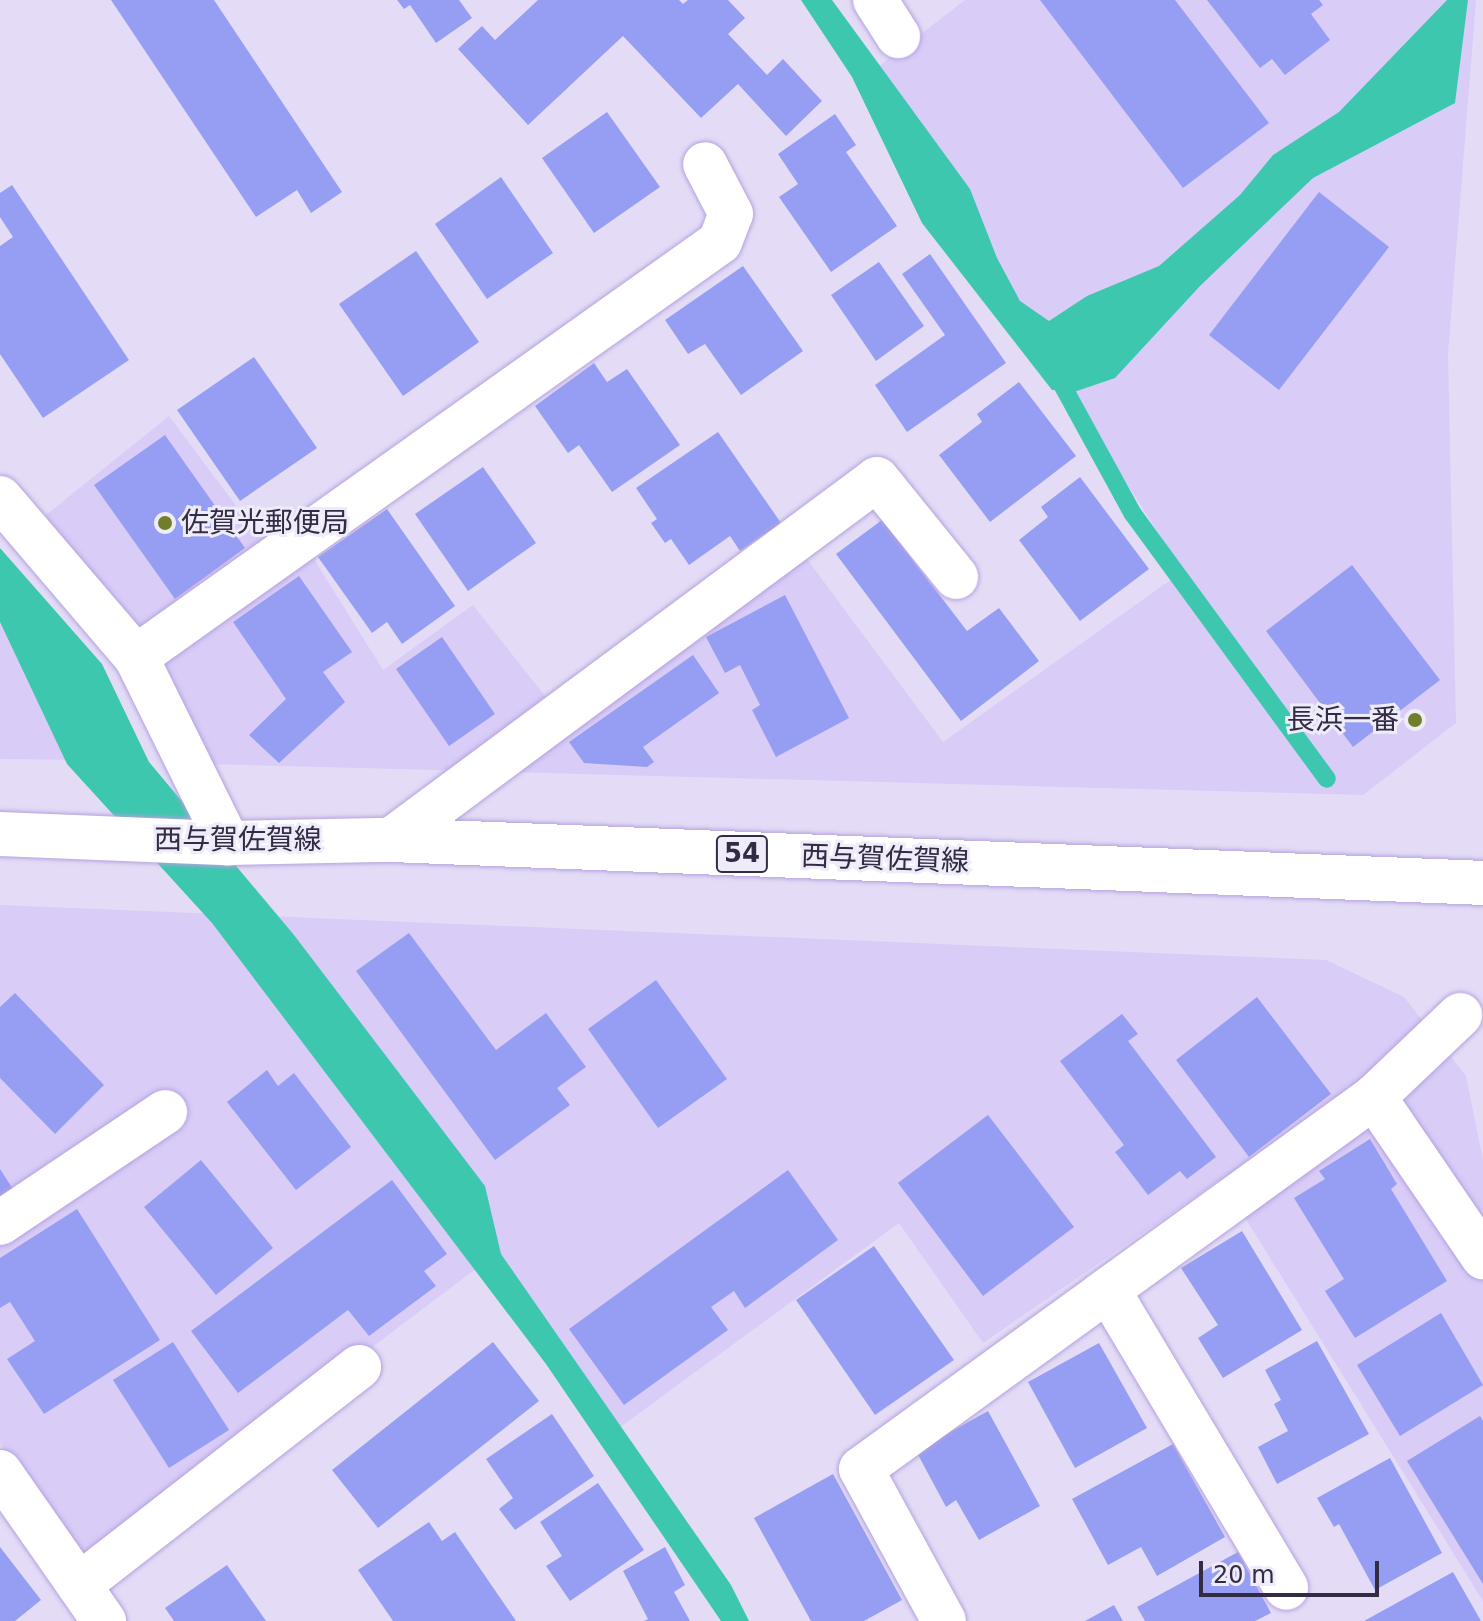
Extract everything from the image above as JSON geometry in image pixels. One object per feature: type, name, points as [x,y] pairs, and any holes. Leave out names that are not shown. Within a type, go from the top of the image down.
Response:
[{"type":"street","points":[[875,0],[898,36]]},
{"type":"street","points":[[136,657],[720,242],[731,214],[705,164]]},
{"type":"street","points":[[391,840],[877,479],[956,577]]},
{"type":"street","points":[[0,498],[136,657],[228,843]]},
{"type":"street","name":"西与賀佐賀線","points":[[0,834],[228,843],[391,840],[1483,883]]},
{"type":"street","points":[[944,1621],[861,1469],[1374,1097],[1460,1015]]},
{"type":"street","points":[[1374,1097],[1483,1257]]},
{"type":"street","points":[[0,1223],[165,1112]]},
{"type":"street","points":[[1108,1290],[1286,1588]]},
{"type":"street","points":[[0,1472],[92,1610],[359,1367]]},
{"type":"shaded area","points":[[801,0],[832,0],[970,189],[997,258],[1020,301],[1049,321],[1087,296],[1159,266],[1240,195],[1273,155],[1339,112],[1447,0],[1468,0],[1455,103],[1313,178],[1200,286],[1115,378],[1077,391],[1052,390],[922,223],[852,77]]},
{"type":"shaded area","points":[[965,0],[1476,0],[1448,354],[1456,723],[1363,795],[208,764],[36,523],[169,416],[260,538],[286,514],[383,670],[473,605],[565,721],[798,547],[943,742],[1183,571],[865,77]]},
{"type":"shaded area","points":[[0,548],[102,664],[149,762],[294,935],[485,1186],[501,1254],[731,1585],[749,1621],[721,1621],[546,1364],[212,923],[67,764],[0,622]]},
{"type":"shaded area","points":[[0,586],[85,760],[0,759]]},
{"type":"shaded area","points":[[0,905],[1326,960],[1404,997],[1466,1076],[1483,1160],[1483,1601],[1221,1179],[983,1343],[899,1223],[608,1436],[485,1262],[84,1564],[0,1443]]},
{"type":"building","points":[[111,0],[214,0],[342,192],[311,213],[297,190],[256,217]]},
{"type":"building","points":[[397,0],[459,0],[472,18],[436,43],[410,5],[404,9]]},
{"type":"building","points":[[538,0],[679,0],[683,4],[688,0],[728,0],[745,18],[728,34],[767,75],[783,59],[822,101],[786,136],[738,84],[701,118],[623,36],[528,125],[458,49],[482,26],[495,40]]},
{"type":"building","points":[[1040,0],[1175,0],[1269,123],[1183,188]]},
{"type":"building","points":[[1207,0],[1319,0],[1323,5],[1311,14],[1330,40],[1285,75],[1272,59],[1260,68]]},
{"type":"building","points":[[607,112],[660,187],[594,233],[542,158]]},
{"type":"building","points":[[835,114],[856,145],[846,152],[897,226],[831,272],[779,197],[798,184],[778,154]]},
{"type":"building","points":[[501,177],[553,253],[487,299],[435,224]]},
{"type":"building","points":[[12,185],[129,360],[43,418],[0,354],[0,246],[13,237],[0,217],[0,193]]},
{"type":"building","points":[[1319,192],[1389,247],[1279,390],[1209,335]]},
{"type":"building","points":[[416,251],[479,342],[403,396],[339,304]]},
{"type":"building","points":[[930,254],[1006,363],[907,432],[875,385],[945,335],[902,274]]},
{"type":"building","points":[[879,262],[924,326],[876,361],[831,295]]},
{"type":"building","points":[[743,266],[803,351],[741,395],[705,344],[688,354],[665,320]]},
{"type":"building","points":[[254,357],[317,448],[240,501],[177,410]]},
{"type":"building","points":[[594,363],[607,382],[627,369],[680,445],[612,492],[579,445],[568,453],[535,406]]},
{"type":"building","points":[[1019,382],[1076,456],[990,522],[939,455],[982,422],[977,414]]},
{"type":"building","points":[[718,432],[781,523],[740,551],[730,536],[689,565],[671,539],[665,543],[651,523],[657,519],[636,488]]},
{"type":"building","points":[[165,435],[245,548],[175,599],[94,485]]},
{"type":"building","points":[[483,467],[536,543],[468,591],[415,514]]},
{"type":"building","points":[[1080,477],[1149,569],[1080,621],[1019,540],[1048,517],[1041,507]]},
{"type":"building","points":[[387,509],[455,606],[402,644],[387,622],[372,633],[318,557]]},
{"type":"building","points":[[882,520],[967,631],[999,608],[1039,661],[961,721],[836,554]]},
{"type":"building","points":[[1352,565],[1440,680],[1353,747],[1266,631]]},
{"type":"building","points":[[299,576],[352,652],[323,672],[345,702],[279,763],[249,735],[286,699],[233,622]]},
{"type":"building","points":[[785,595],[849,718],[776,757],[752,710],[760,705],[740,665],[725,673],[706,637]]},
{"type":"building","points":[[442,637],[495,714],[449,746],[396,669]]},
{"type":"building","points":[[693,655],[719,693],[643,747],[654,762],[647,767],[584,763],[569,742]]},
{"type":"building","points":[[409,933],[496,1050],[546,1013],[586,1067],[557,1088],[570,1105],[495,1160],[356,971]]},
{"type":"building","points":[[656,980],[727,1079],[658,1128],[588,1029]]},
{"type":"building","points":[[15,993],[104,1085],[55,1134],[0,1078],[0,1007]]},
{"type":"building","points":[[1257,997],[1331,1094],[1249,1157],[1176,1060]]},
{"type":"building","points":[[1122,1014],[1138,1034],[1128,1041],[1216,1157],[1187,1179],[1180,1171],[1148,1195],[1115,1152],[1124,1145],[1060,1061]]},
{"type":"building","points":[[267,1070],[278,1086],[294,1073],[351,1147],[296,1190],[227,1102]]},
{"type":"building","points":[[988,1115],[1074,1227],[983,1296],[898,1183]]},
{"type":"building","points":[[1370,1139],[1397,1184],[1391,1189],[1447,1281],[1355,1338],[1325,1291],[1344,1279],[1294,1198],[1325,1179],[1319,1171]]},
{"type":"building","points":[[201,1160],[273,1248],[216,1295],[144,1207]]},
{"type":"building","points":[[0,1169],[13,1189],[0,1197]]},
{"type":"building","points":[[788,1170],[838,1240],[745,1308],[734,1291],[711,1307],[728,1330],[624,1405],[569,1329]]},
{"type":"building","points":[[392,1180],[447,1254],[424,1271],[436,1286],[369,1336],[348,1310],[238,1393],[191,1331]]},
{"type":"building","points":[[77,1209],[160,1340],[44,1414],[7,1359],[35,1341],[10,1302],[0,1308],[0,1258]]},
{"type":"building","points":[[1242,1231],[1302,1330],[1223,1378],[1198,1338],[1218,1325],[1181,1268]]},
{"type":"building","points":[[874,1246],[954,1360],[875,1415],[796,1300]]},
{"type":"building","points":[[1441,1313],[1483,1385],[1400,1436],[1357,1365]]},
{"type":"building","points":[[1317,1341],[1369,1434],[1277,1484],[1258,1447],[1288,1431],[1274,1404],[1281,1400],[1265,1370]]},
{"type":"building","points":[[173,1342],[229,1430],[169,1468],[113,1380]]},
{"type":"building","points":[[493,1342],[539,1401],[378,1528],[332,1470]]},
{"type":"building","points":[[1099,1343],[1147,1428],[1075,1468],[1028,1382]]},
{"type":"building","points":[[988,1411],[1040,1506],[979,1540],[956,1500],[946,1507],[916,1451]]},
{"type":"building","points":[[552,1414],[594,1476],[515,1530],[499,1509],[513,1498],[486,1459]]},
{"type":"building","points":[[1480,1416],[1483,1421],[1483,1584],[1407,1461]]},
{"type":"building","points":[[1173,1444],[1225,1537],[1157,1576],[1141,1547],[1108,1565],[1072,1499]]},
{"type":"building","points":[[1390,1458],[1442,1553],[1375,1590],[1339,1524],[1334,1527],[1317,1498]]},
{"type":"building","points":[[833,1474],[902,1600],[864,1621],[811,1621],[754,1518]]},
{"type":"building","points":[[598,1483],[644,1550],[570,1601],[546,1566],[562,1556],[540,1522]]},
{"type":"building","points":[[429,1522],[442,1541],[455,1532],[516,1621],[393,1621],[358,1570]]},
{"type":"building","points":[[0,1547],[41,1600],[15,1621],[0,1621]]},
{"type":"building","points":[[665,1547],[685,1585],[674,1592],[690,1621],[644,1621],[648,1619],[623,1571]]},
{"type":"building","points":[[1238,1552],[1271,1613],[1255,1621],[1145,1621],[1137,1607]]},
{"type":"building","points":[[227,1565],[266,1621],[174,1621],[165,1608]]},
{"type":"building","points":[[1453,1572],[1481,1621],[1364,1621]]},
{"type":"building","points":[[1114,1605],[1123,1621],[1085,1621]]},
{"type":"waterway","points":[[1054,370],[1133,514],[1327,779]]},
{"type":"place","name":"佐賀光郵便局","points":[[165,523]]},
{"type":"place","name":"長浜一番","points":[[1415,720]]}]
